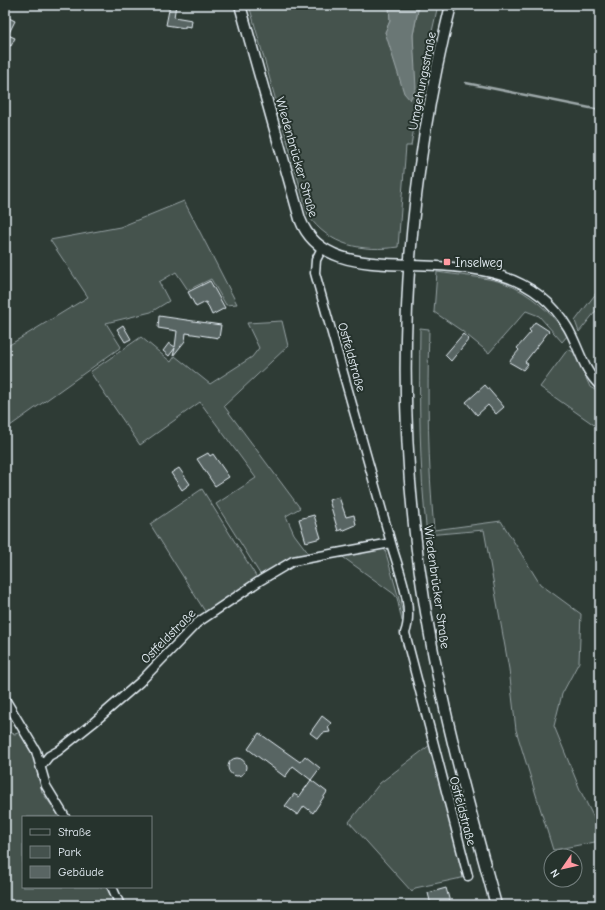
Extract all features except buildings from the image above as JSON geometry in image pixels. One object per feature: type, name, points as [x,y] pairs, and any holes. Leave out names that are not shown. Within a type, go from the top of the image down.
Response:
[{"type":"main road","name":"Wiedenbrücker Straße","points":[[240,5],[300,219],[309,236],[322,248],[333,255],[349,259],[408,265]]},
{"type":"main road","name":"Umgehungsstraße","points":[[420,162],[434,81],[451,5]]},
{"type":"main road","name":"Wiedenbrücker Straße","points":[[420,162],[408,265],[406,407],[417,555],[431,640],[446,715],[496,905]]},
{"type":"street","name":"Ostfeldstraße","points":[[322,248],[316,260],[315,273],[408,608],[409,621],[406,633],[468,876]]},
{"type":"street","points":[[408,265],[440,266],[492,273],[505,276],[528,287],[548,302],[561,318],[572,335],[588,372],[600,386]]},
{"type":"street","name":"Ostfeldstraße","points":[[41,766],[49,756],[58,751],[93,723],[140,682],[197,623],[261,580],[293,561],[391,543]]},
{"type":"street","points":[[5,699],[36,751],[46,786],[65,816]]},
{"type":"street","points":[[36,751],[49,756]]},
{"type":"street","points":[[112,888],[120,905]]},
{"type":"green space","points":[[249,5],[389,5],[390,21],[385,33],[413,60],[413,35],[419,5],[438,5],[422,76],[411,146],[406,146],[398,247],[360,247],[336,240],[326,234],[308,215]]},
{"type":"green space","points":[[184,201],[237,304],[226,305],[211,279],[188,290],[176,272],[159,282],[169,301],[151,312],[106,323],[121,347],[10,426],[6,347],[88,297],[50,240],[120,227]]},
{"type":"green space","points":[[437,272],[489,279],[514,287],[540,304],[568,335],[562,342],[539,316],[526,311],[489,353],[462,331],[434,312]]},
{"type":"green space","points":[[600,288],[600,306],[579,332],[575,321]]},
{"type":"green space","points":[[282,321],[288,346],[224,406],[300,508],[286,516],[294,534],[309,554],[292,559],[264,576],[260,574],[216,504],[256,478],[200,402],[140,445],[90,372],[141,337],[171,362],[175,356],[210,384],[252,357],[259,348],[247,323]]},
{"type":"green space","points":[[420,328],[429,329],[428,430],[434,530],[501,521],[540,584],[581,614],[579,662],[562,694],[554,726],[581,792],[600,830],[600,841],[563,848],[552,848],[516,730],[509,669],[484,530],[427,535],[422,483]]},
{"type":"green space","points":[[568,349],[575,353],[590,387],[600,393],[600,429],[540,387]]},
{"type":"green space","points":[[202,489],[256,576],[256,581],[206,613],[150,524]]},
{"type":"green space","points":[[382,548],[385,550],[405,620],[402,621],[397,598],[394,594],[340,555]]},
{"type":"green space","points":[[7,732],[15,734],[21,732],[33,753],[42,792],[59,816],[22,816],[22,888],[107,888],[116,905],[5,905],[5,734]]},
{"type":"green space","points":[[430,745],[466,877],[415,888],[412,892],[349,822],[380,783]]},
{"type":"shaded area","points":[[389,5],[419,5],[413,35],[416,88],[410,100],[404,93],[385,32],[390,21]]},
{"type":"waterway","points":[[466,83],[600,110]]},
{"type":"place","name":"Inselweg","points":[[447,262]]}]
